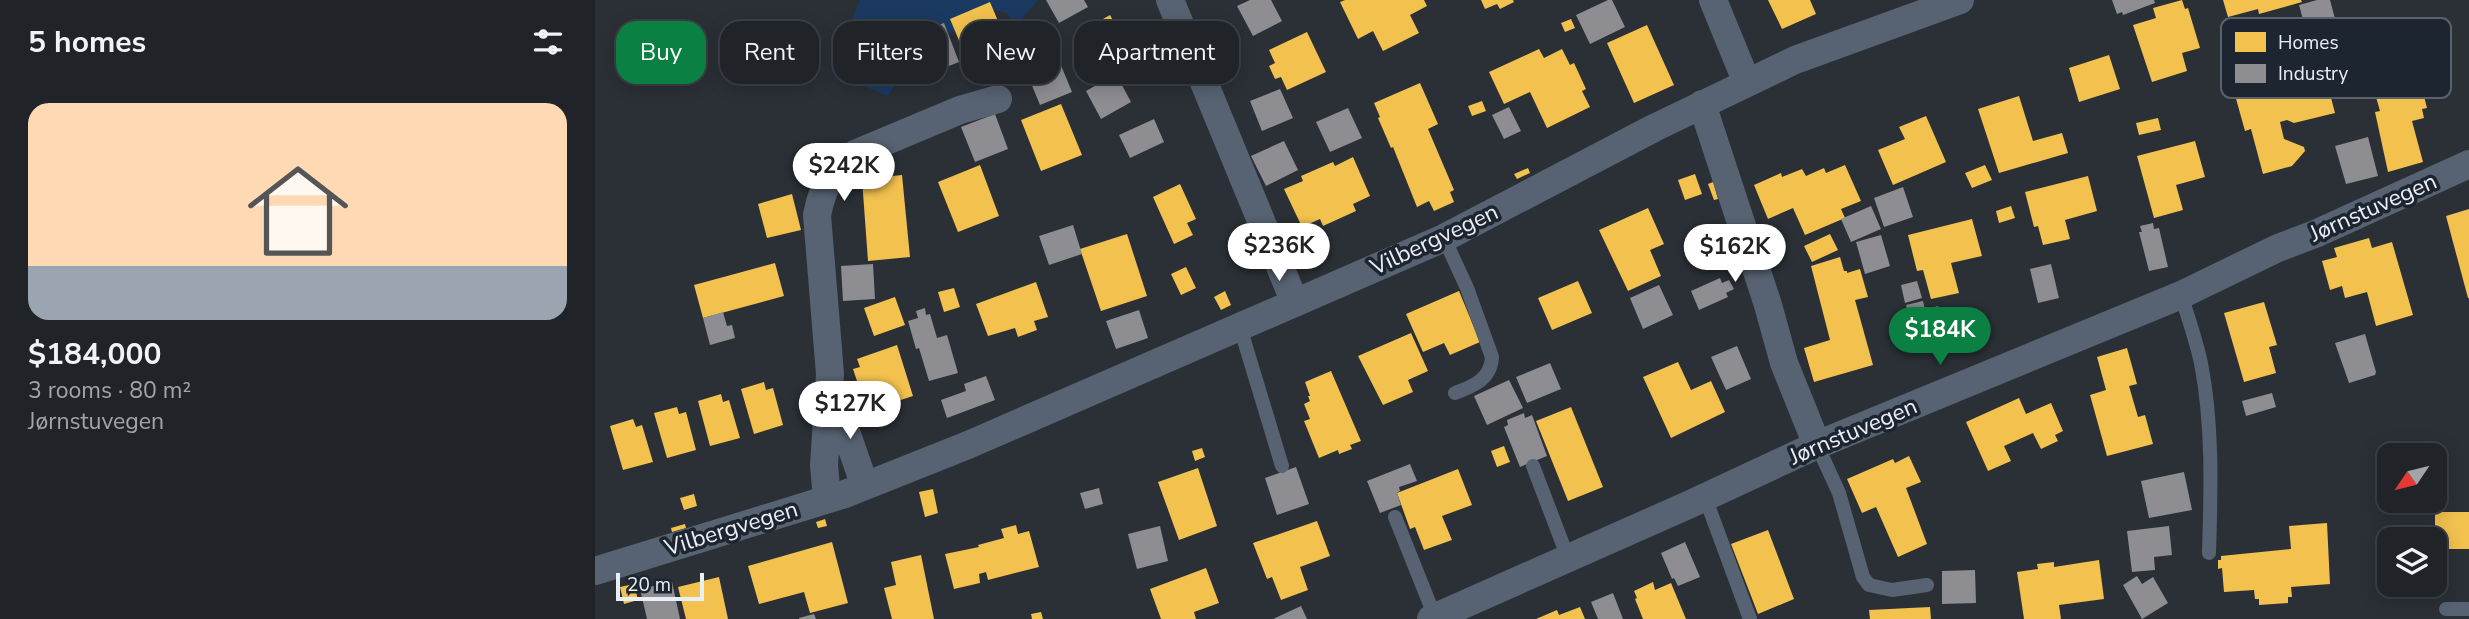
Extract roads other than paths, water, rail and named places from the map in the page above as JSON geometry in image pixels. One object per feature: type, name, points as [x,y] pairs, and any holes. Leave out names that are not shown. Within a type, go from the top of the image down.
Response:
[{"type":"street","points":[[1170,0],[1295,303]]},
{"type":"street","points":[[1713,0],[1747,83]]},
{"type":"street","name":"Vilbergvegen","points":[[595,571],[828,499],[979,440],[1444,237],[1747,83],[1836,44],[1960,0]]},
{"type":"street","name":"Vilbergvegen","points":[[828,499],[824,465],[829,386],[817,215],[826,183],[841,164],[855,154],[960,110],[998,99]]},
{"type":"street","points":[[1702,104],[1768,305],[1784,363],[1817,445]]},
{"type":"street","name":"Jørnstuvegen","points":[[1433,618],[1817,445],[2181,295],[2278,248],[2469,164]]},
{"type":"street","name":"Vilbergvegen","points":[[829,386],[865,486]]},
{"type":"lane","points":[[1444,237],[1467,288],[1492,357],[1492,366],[1487,376],[1455,393]]},
{"type":"lane","points":[[2181,295],[2200,361],[2208,411],[2211,468],[2209,553]]},
{"type":"lane","points":[[1240,327],[1282,466]]},
{"type":"lane","points":[[1817,445],[1839,493],[1863,577],[1869,585],[1892,590],[1927,585]]},
{"type":"lane","points":[[1533,466],[1568,558]]},
{"type":"lane","points":[[1705,497],[1750,619]]},
{"type":"lane","points":[[1395,517],[1433,618]]},
{"type":"lane","points":[[2446,608],[2469,609]]}]
